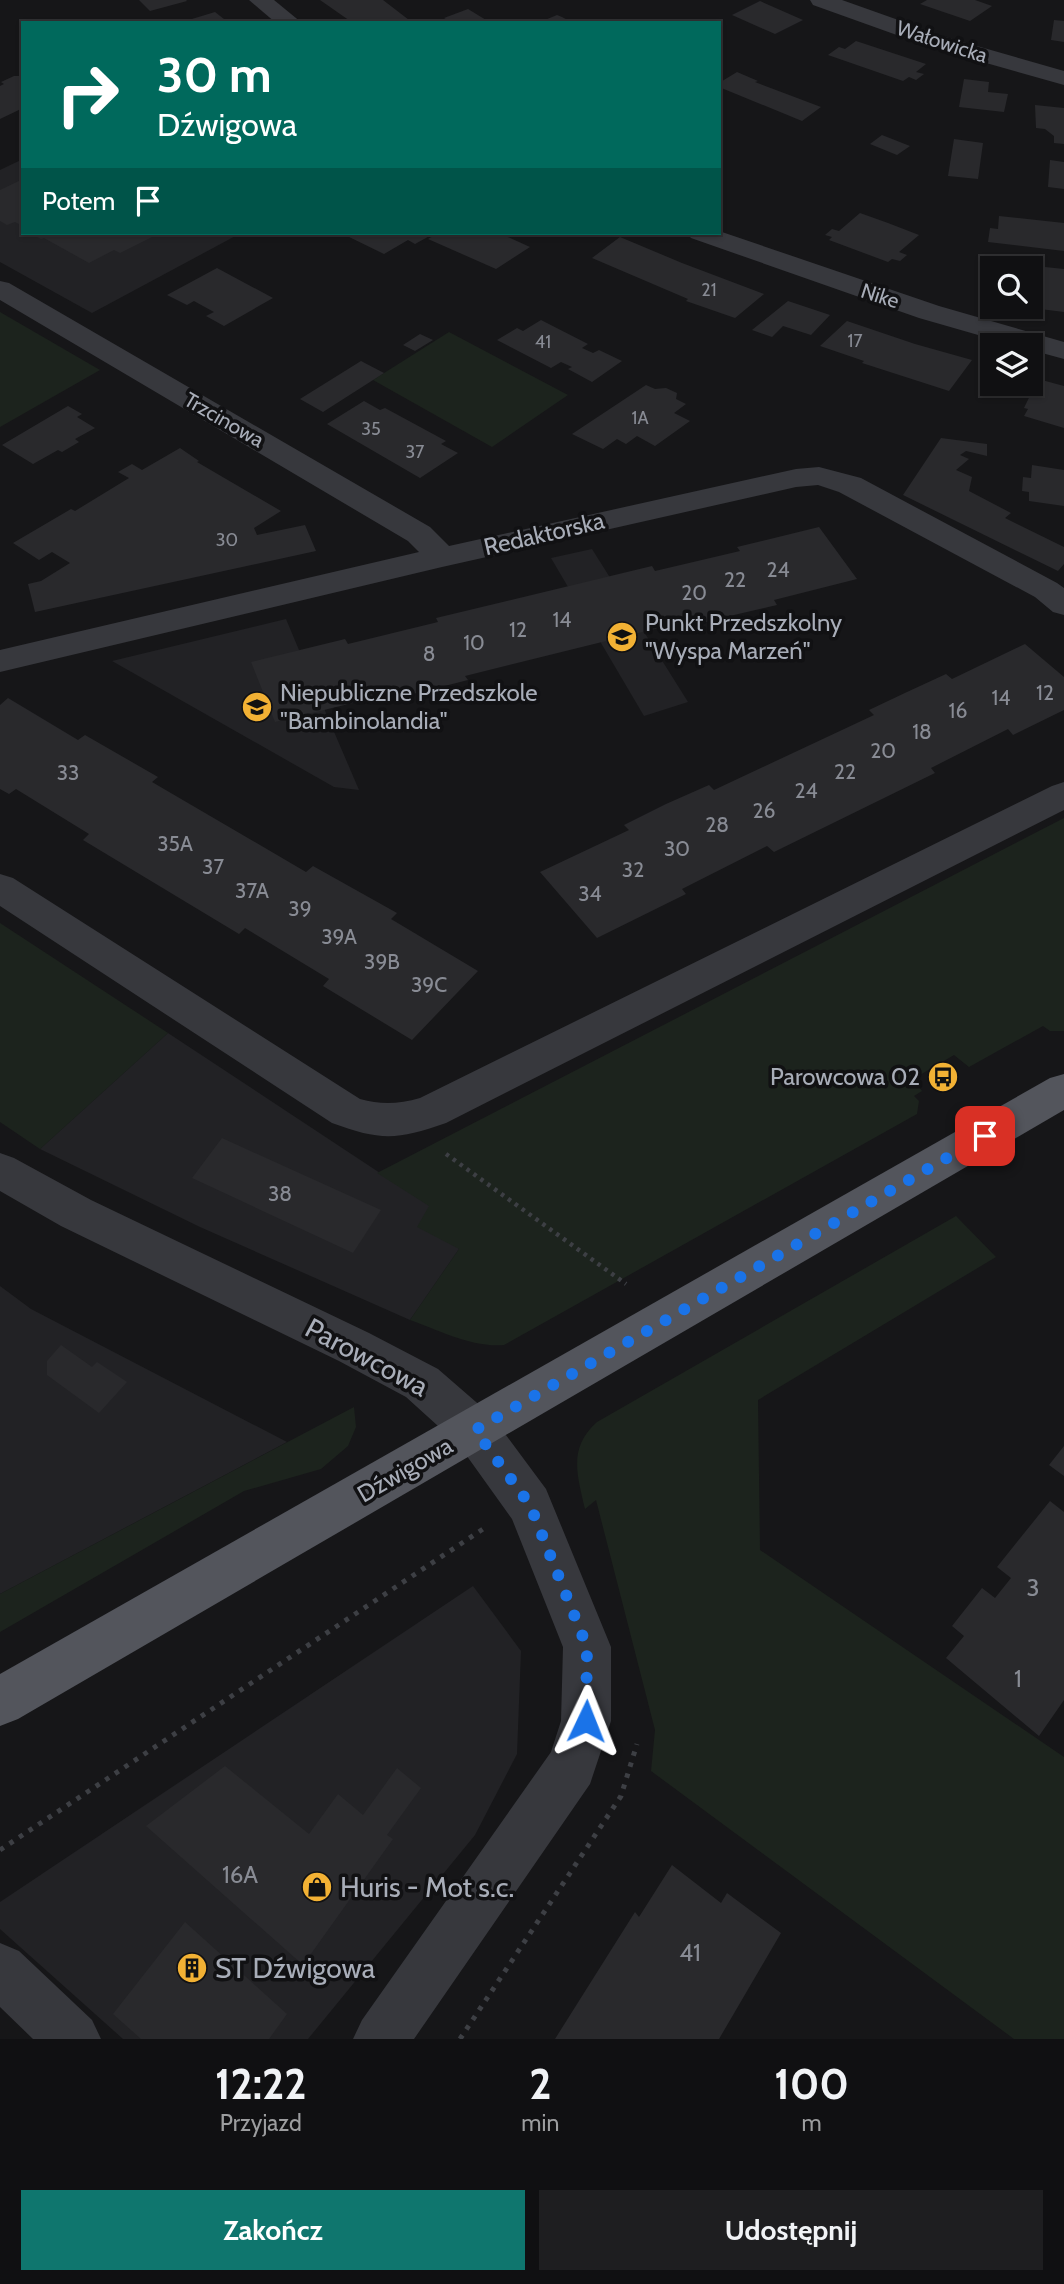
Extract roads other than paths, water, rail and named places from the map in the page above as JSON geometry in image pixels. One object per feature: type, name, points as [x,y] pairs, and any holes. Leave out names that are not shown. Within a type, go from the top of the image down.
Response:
[{"type":"main road","name":"Dźwigowa","points":[[0,1702],[1064,1090]]},
{"type":"street","points":[[260,0],[288,21]]},
{"type":"street","name":"Wałowicka","points":[[821,0],[941,43],[1064,78]]},
{"type":"street","name":"Nike","points":[[705,235],[929,313],[1064,351]]},
{"type":"street","name":"Trzcinowa","points":[[0,289],[419,534],[442,557]]},
{"type":"street","name":"Redaktorska","points":[[0,662],[442,557],[796,478],[819,476],[850,485],[1035,585],[1064,605]]},
{"type":"street","points":[[0,888],[346,1111],[375,1122],[416,1116],[1064,795]]},
{"type":"street","name":"Parowcowa","points":[[0,1170],[76,1213],[354,1347],[422,1383],[475,1430],[530,1505],[587,1647],[586,1721],[572,1766],[381,2039]]},
{"type":"street","points":[[0,1970],[73,2039]]},
{"type":"place","name":"Punkt Przedszkolny \"Wyspa Marzeń\"","points":[[622,637]]},
{"type":"place","name":"Niepubliczne Przedszkole \"Bambinolandia\"","points":[[257,707]]},
{"type":"place","name":"Parowcowa 02","points":[[943,1077]]},
{"type":"place","name":"Huris - Mot s.c.","points":[[317,1887]]},
{"type":"place","name":"ST Dźwigowa","points":[[192,1968]]}]
